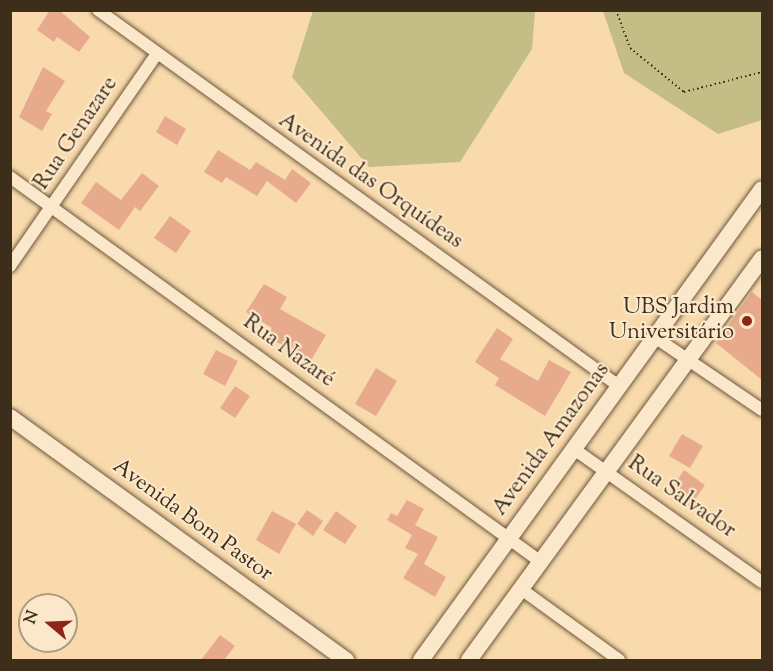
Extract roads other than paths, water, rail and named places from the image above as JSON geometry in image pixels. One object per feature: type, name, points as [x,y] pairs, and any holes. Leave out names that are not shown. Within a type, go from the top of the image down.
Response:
[{"type":"street","name":"Avenida das Orquídeas","points":[[98,10],[156,55],[619,386]]},
{"type":"street","name":"Rua Genazare","points":[[10,266],[156,55]]},
{"type":"street","name":"Rua Nazaré","points":[[10,177],[541,562]]},
{"type":"street","name":"Avenida Amazonas","points":[[421,660],[762,189]]},
{"type":"street","points":[[469,660],[762,258]]},
{"type":"street","points":[[656,338],[688,357],[762,410]]},
{"type":"street","name":"Avenida Bom Pastor","points":[[11,419],[346,660]]},
{"type":"street","name":"Rua Salvador","points":[[574,449],[762,582]]},
{"type":"street","points":[[521,589],[619,660]]},
{"type":"place","name":"UBS Jardim Universitário","points":[[747,321]]}]
